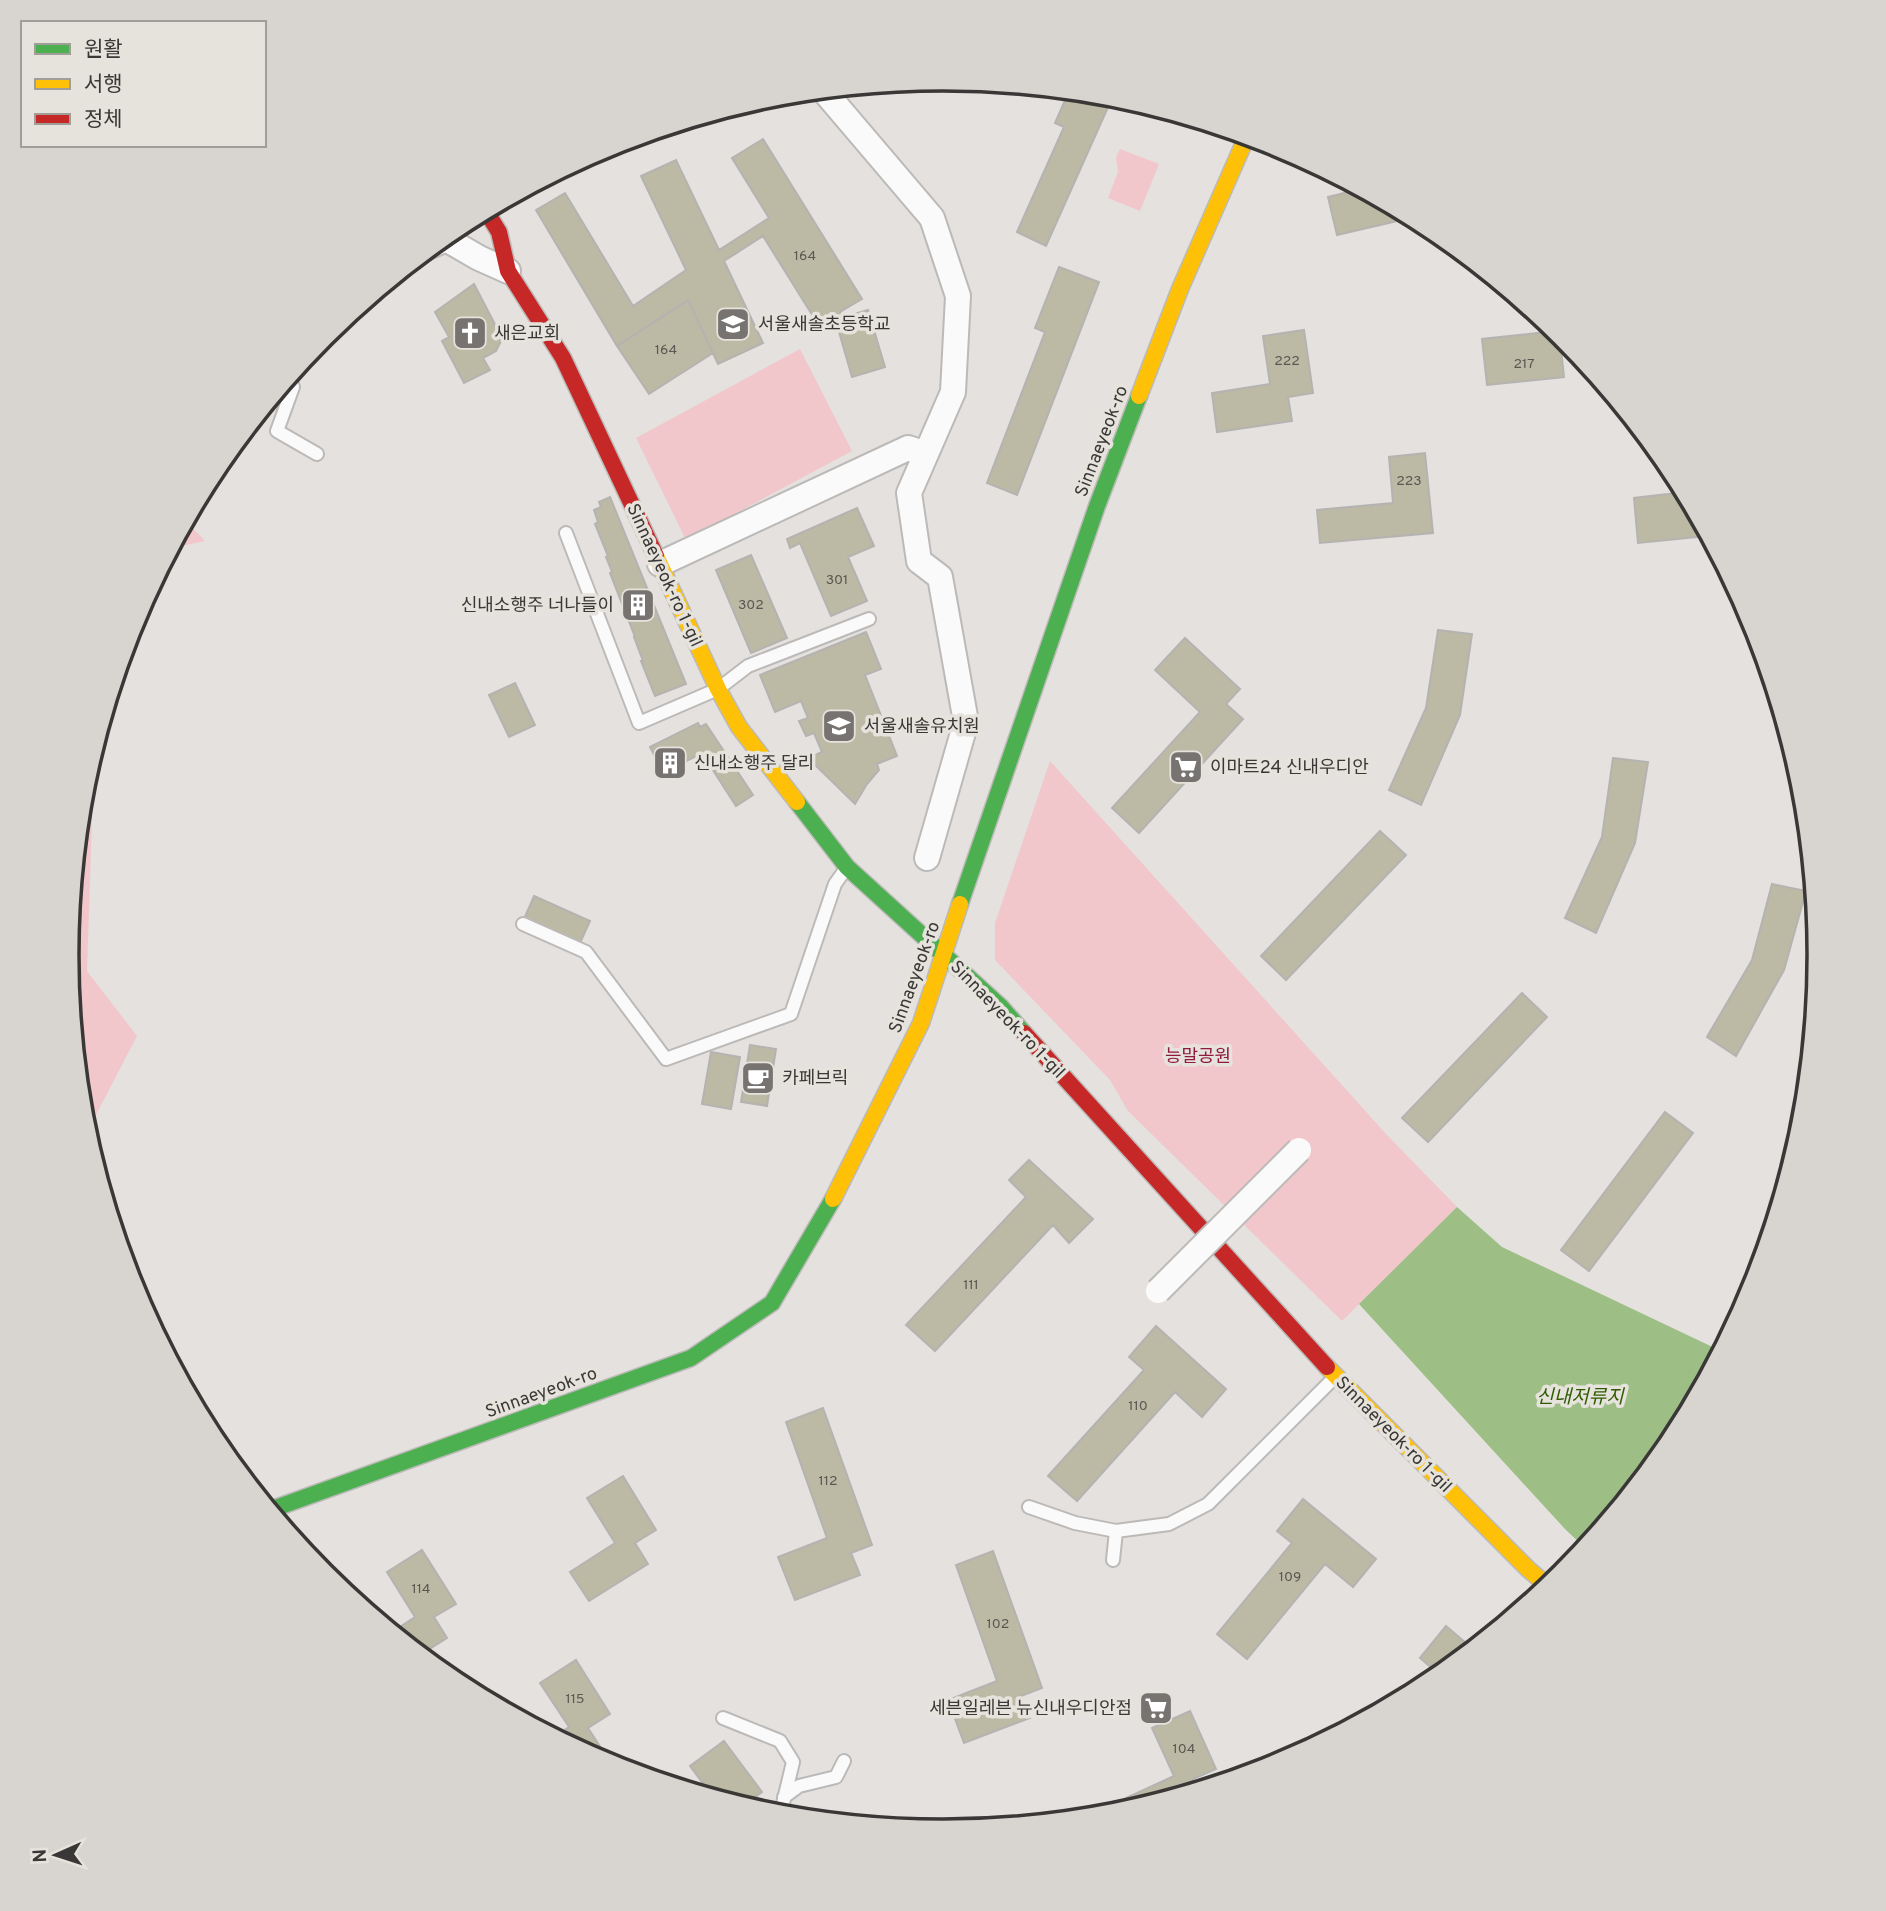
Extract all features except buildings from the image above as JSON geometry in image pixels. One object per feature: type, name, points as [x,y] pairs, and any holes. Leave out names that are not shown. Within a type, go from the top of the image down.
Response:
[{"type":"street","points":[[831,99],[932,218],[958,296],[953,392],[909,493],[919,561],[940,577],[966,722],[927,858]]},
{"type":"street","name":"Sinnaeyeok-ro","points":[[278,1507],[691,1358],[772,1303],[830,1205],[921,1023],[1097,506],[1180,289],[1243,145]]},
{"type":"street","name":"Sinnaeyeok-ro 1-gil","points":[[491,219],[499,232],[508,271],[563,358],[738,727],[847,867],[1001,1007],[1336,1377],[1540,1580]]},
{"type":"street","points":[[456,242],[508,271]]},
{"type":"street","points":[[660,564],[908,448],[926,454]]},
{"type":"street","points":[[1158,1291],[1299,1150]]},
{"type":"lane","points":[[293,386],[278,431],[317,454]]},
{"type":"lane","points":[[566,533],[639,723],[718,689],[748,666],[869,619]]},
{"type":"lane","points":[[523,924],[586,952],[666,1059],[791,1014],[835,884],[847,867]]},
{"type":"lane","points":[[1029,1507],[1075,1523],[1116,1531],[1169,1524],[1208,1504],[1336,1377]]},
{"type":"lane","points":[[1113,1560],[1116,1531]]},
{"type":"lane","points":[[723,1718],[780,1741],[793,1762],[782,1804]]},
{"type":"lane","points":[[784,1797],[799,1786],[836,1777],[844,1761]]},
{"type":"green space","points":[[1120,149],[1159,164],[1140,211],[1108,198],[1118,172],[1116,158]]},
{"type":"green space","points":[[800,349],[852,451],[686,540],[636,438]]},
{"type":"green space","points":[[192,528],[205,541],[183,546]]},
{"type":"green space","name":"능말공원","points":[[1050,761],[1387,1135],[1457,1207],[1342,1321],[1128,1111],[1110,1080],[995,960],[995,923]]},
{"type":"green space","points":[[93,802],[87,971],[137,1036],[94,1118],[86,1068],[79,956],[81,899]]},
{"type":"water","name":"신내저류지","points":[[1457,1207],[1502,1247],[1713,1347],[1662,1436],[1629,1482],[1578,1541],[1359,1304]]},
{"type":"traffic: fast","points":[[960,904],[1097,506],[1139,396]]},
{"type":"traffic: fast","points":[[797,802],[847,867],[1001,1007],[1024,1033]]},
{"type":"traffic: fast","points":[[278,1507],[691,1358],[772,1303],[833,1199]]},
{"type":"traffic: slow","points":[[1139,396],[1180,289],[1243,145]]},
{"type":"traffic: slow","points":[[656,556],[718,689],[739,727],[797,802]]},
{"type":"traffic: slow","points":[[833,1199],[921,1023],[960,904]]},
{"type":"traffic: slow","points":[[1327,1367],[1540,1580]]},
{"type":"traffic: jam","points":[[491,219],[499,232],[508,271],[563,358],[656,556]]},
{"type":"traffic: jam","points":[[1024,1033],[1327,1367]]},
{"type":"place","name":"서울새솔초등학교","points":[[733,324]]},
{"type":"place","name":"새은교회","points":[[470,333]]},
{"type":"place","name":"신내소행주 너나들이","points":[[638,605]]},
{"type":"place","name":"서울새솔유치원","points":[[839,726]]},
{"type":"place","name":"신내소행주 달리","points":[[670,763]]},
{"type":"place","name":"이마트24 신내우디안","points":[[1186,767]]},
{"type":"place","name":"카페브릭","points":[[758,1078]]},
{"type":"place","name":"세븐일레븐 뉴신내우디안점","points":[[1156,1708]]}]
